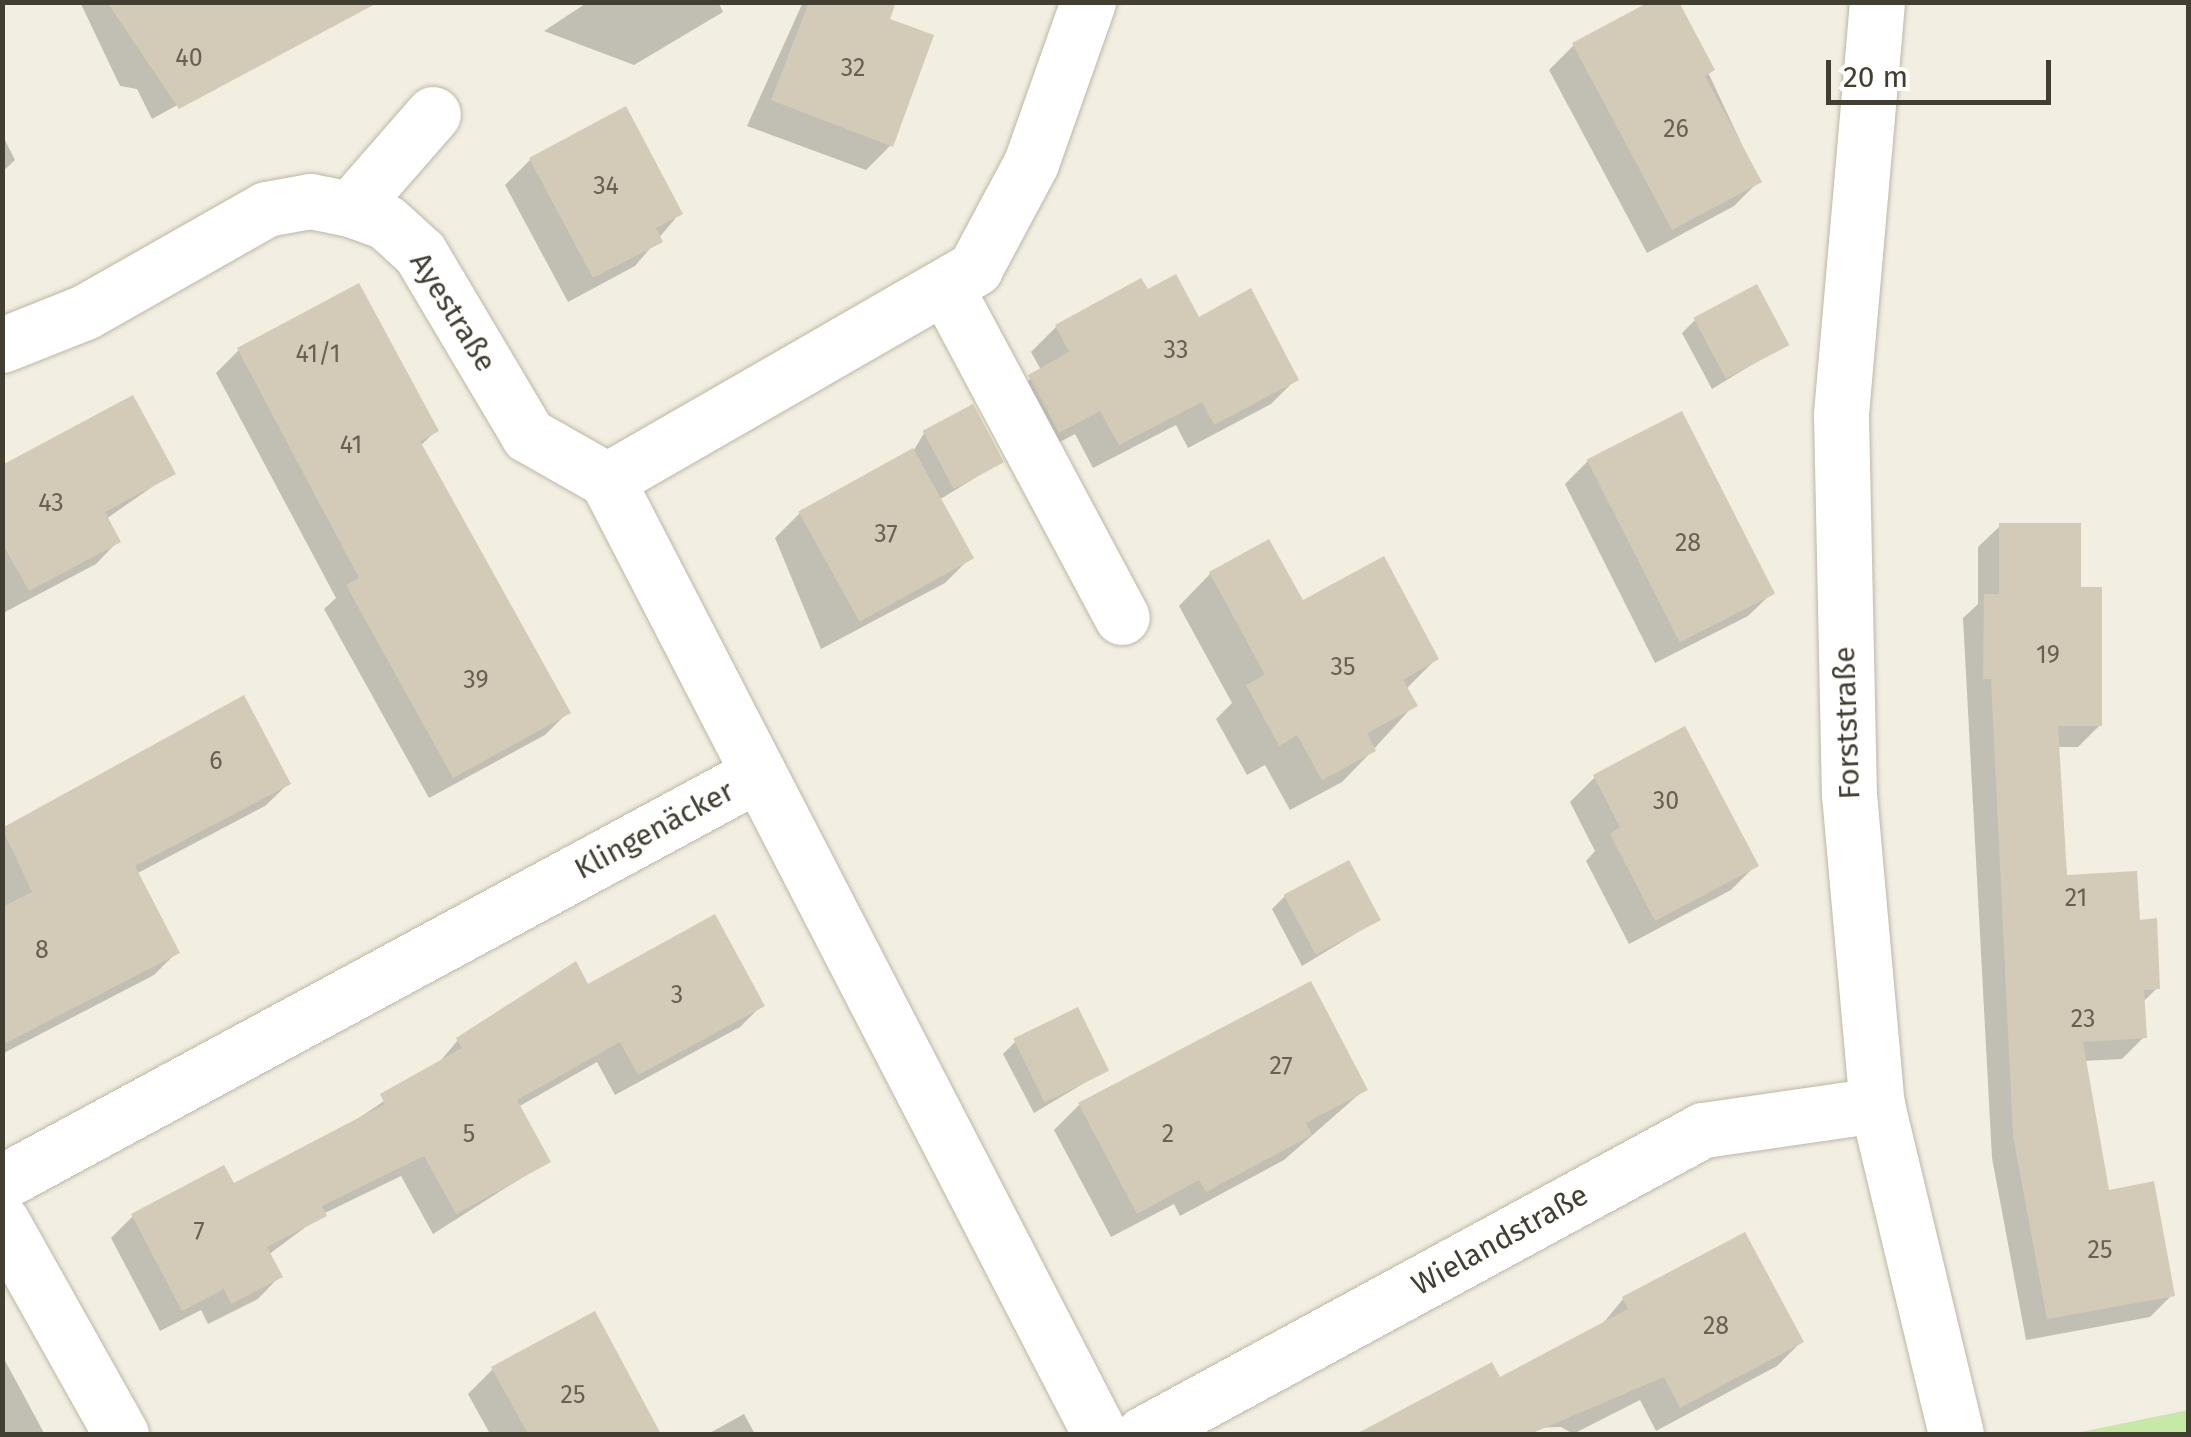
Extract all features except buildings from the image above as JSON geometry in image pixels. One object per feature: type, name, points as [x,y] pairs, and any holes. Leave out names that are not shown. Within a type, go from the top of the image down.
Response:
[{"type":"street","points":[[756,775],[607,480],[946,288],[990,248],[1088,2]]},
{"type":"street","name":"Forststraße","points":[[1877,2],[1842,414],[1849,794],[1876,1105],[1956,1434]]},
{"type":"street","points":[[350,209],[433,114]]},
{"type":"street","name":"Ayestraße","points":[[2,345],[85,312],[266,210],[310,200],[386,222],[420,253],[528,435],[607,480]]},
{"type":"street","points":[[946,288],[1122,617]]},
{"type":"street","name":"Klingenäcker","points":[[2,1182],[756,775],[1100,1434]]},
{"type":"street","name":"Wielandstraße","points":[[1143,1434],[1702,1130],[1876,1105]]},
{"type":"street","points":[[2,1222],[121,1434]]},
{"type":"green space","points":[[2188,1410],[2188,1434],[2071,1434]]}]
